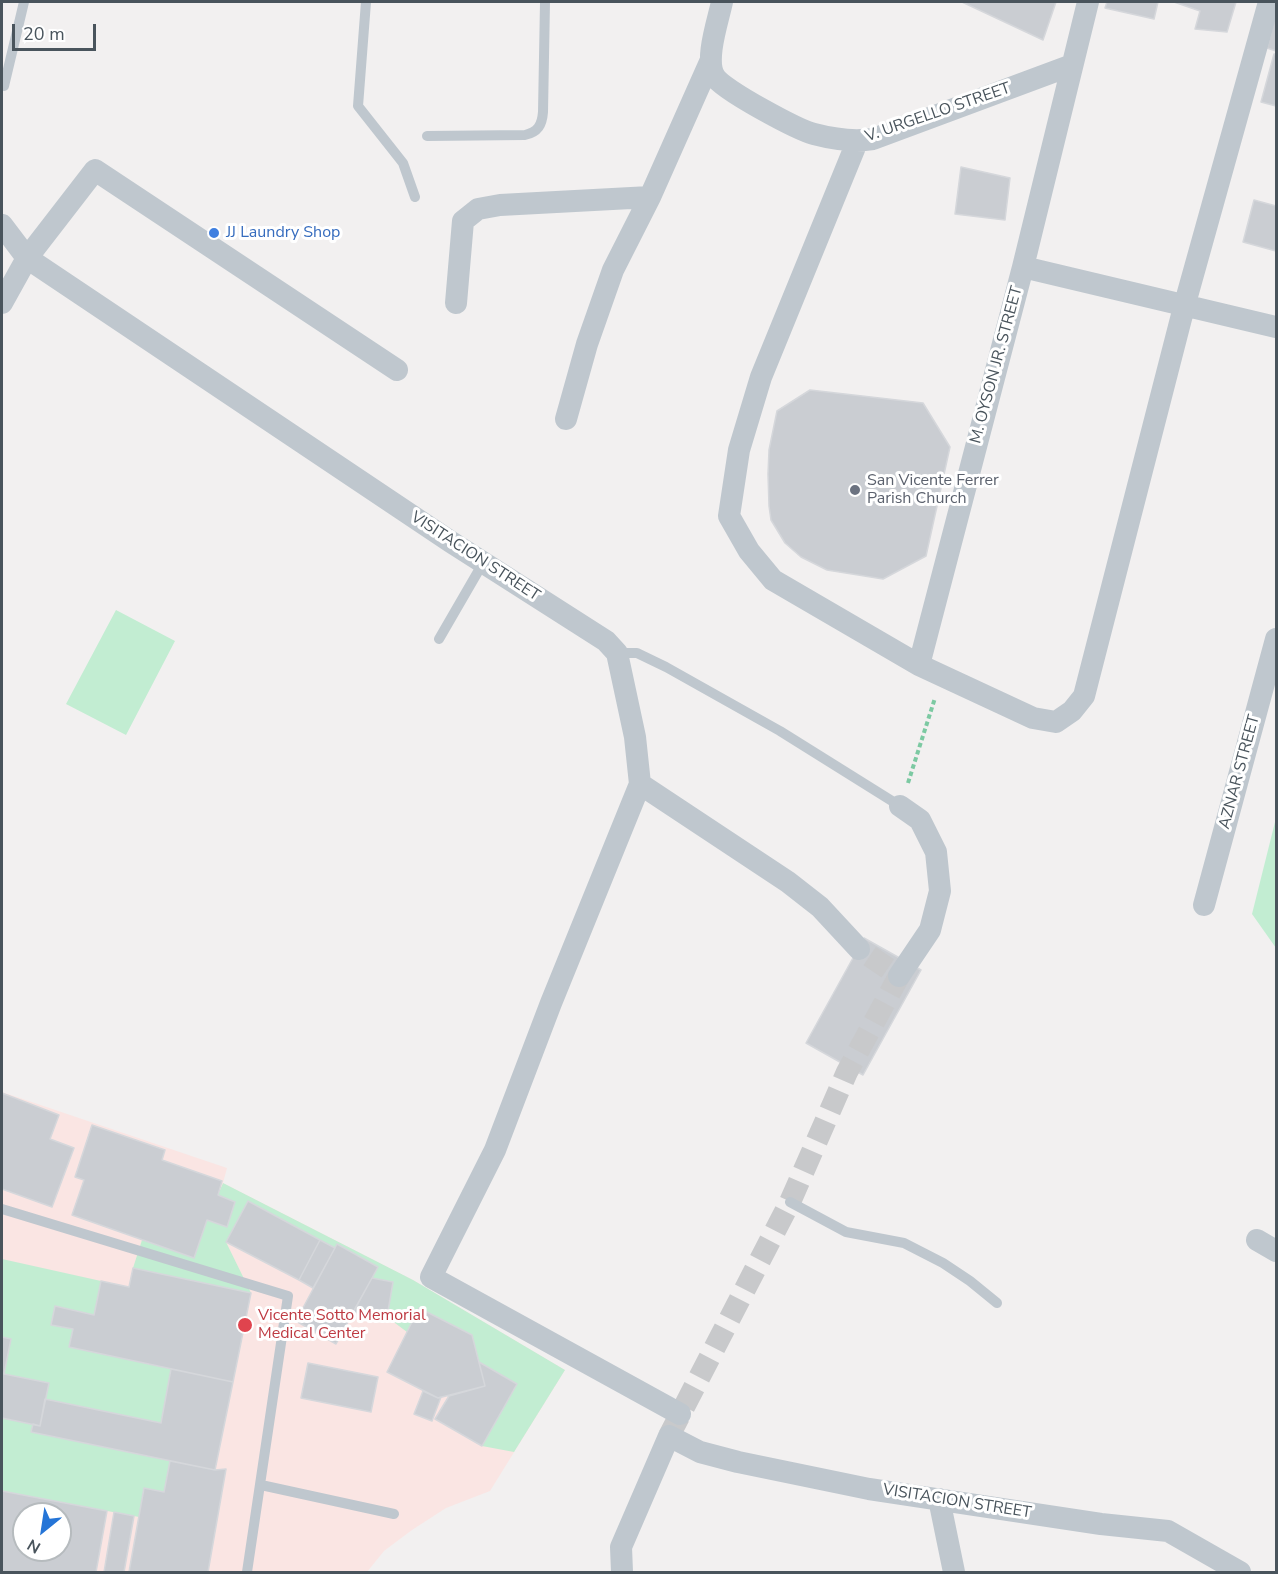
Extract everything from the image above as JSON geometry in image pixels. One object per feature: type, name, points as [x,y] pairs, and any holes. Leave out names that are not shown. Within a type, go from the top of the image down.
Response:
[{"type":"street","points":[[566,419],[587,344],[613,270],[650,197],[710,62],[722,2]]},
{"type":"street","name":"M. OYSON JR. STREET","points":[[919,665],[1023,267],[1088,2]]},
{"type":"street","points":[[856,141],[761,377],[739,450],[729,516],[749,551],[773,580],[919,665],[1032,718],[1056,722],[1072,711],[1084,696],[1184,307],[1269,2]]},
{"type":"street","name":"V. URGELLO STREET","points":[[710,62],[715,78],[750,102],[811,134],[856,141],[873,139],[1072,65]]},
{"type":"street","points":[[2,303],[27,258],[95,170],[398,370]]},
{"type":"street","points":[[456,303],[463,221],[478,209],[500,205],[650,197]]},
{"type":"street","name":"VISITACION STREET","points":[[2,225],[27,258],[483,563],[606,641],[617,653]]},
{"type":"street","points":[[1023,267],[1276,327]]},
{"type":"street","name":"AZNAR STREET","points":[[1204,905],[1276,639]]},
{"type":"street","points":[[617,653],[635,737],[640,784],[551,1003],[495,1150],[431,1277],[680,1414]]},
{"type":"street","points":[[640,784],[788,882],[820,907],[859,949]]},
{"type":"street","points":[[899,976],[930,930],[940,891],[936,852],[920,819],[900,806]]},
{"type":"street","points":[[1257,1240],[1276,1251]]},
{"type":"street","name":"VISITACION STREET","points":[[622,1572],[621,1547],[669,1436],[700,1452],[869,1489],[1101,1524],[1168,1531],[1240,1572]]},
{"type":"street","points":[[939,1499],[954,1572]]},
{"type":"lane","points":[[3,86],[24,2]]},
{"type":"lane","points":[[366,2],[358,106],[403,164],[415,197]]},
{"type":"lane","points":[[427,136],[525,135],[539,128],[543,112],[545,2]]},
{"type":"lane","points":[[438,639],[483,563]]},
{"type":"lane","points":[[617,653],[637,653],[666,667],[780,730],[900,806]]},
{"type":"lane","points":[[790,1202],[846,1232],[904,1243],[943,1263],[997,1303]]},
{"type":"lane","points":[[2,1209],[288,1296],[247,1572]]},
{"type":"lane","points":[[261,1485],[394,1514]]},
{"type":"path","points":[[900,806],[942,676]]},
{"type":"shaded area","name":"Vicente Sotto Memorial Medical Center","points":[[2,1092],[227,1168],[223,1183],[413,1280],[565,1370],[490,1491],[446,1508],[412,1530],[384,1551],[367,1572],[2,1572]]},
{"type":"green space","points":[[116,610],[175,641],[126,735],[66,704]]},
{"type":"green space","points":[[1276,818],[1276,948],[1252,914]]},
{"type":"green space","points":[[223,1183],[413,1280],[565,1370],[514,1452],[482,1446],[517,1384],[479,1362],[472,1335],[419,1308],[407,1332],[387,1317],[393,1282],[372,1278],[378,1267],[338,1245],[335,1248],[226,1242],[251,1293],[133,1268],[142,1240],[194,1258],[207,1220],[227,1226],[235,1202],[218,1195]]},
{"type":"green space","points":[[2,1259],[101,1281],[94,1315],[55,1306],[51,1324],[73,1329],[70,1347],[171,1369],[161,1423],[45,1399],[48,1383],[4,1374],[11,1339],[2,1337]]},
{"type":"green space","points":[[2,1418],[33,1424],[32,1432],[170,1461],[164,1492],[144,1488],[139,1517],[72,1504],[72,1502],[60,1502],[2,1491]]},
{"type":"building","points":[[962,2],[1056,2],[1043,40]]},
{"type":"building","points":[[1107,2],[1158,2],[1154,19],[1105,8]]},
{"type":"building","points":[[1174,2],[1236,2],[1227,32],[1195,29],[1200,11]]},
{"type":"building","points":[[1276,13],[1276,51],[1267,48]]},
{"type":"building","points":[[1274,54],[1276,54],[1276,106],[1261,102]]},
{"type":"building","points":[[961,167],[1010,178],[1005,220],[955,214]]},
{"type":"building","points":[[1254,200],[1276,206],[1276,251],[1243,242]]},
{"type":"building","name":"San Vicente Ferrer Parish Church","points":[[810,390],[923,403],[950,447],[926,556],[883,579],[827,570],[801,557],[785,543],[771,520],[769,450],[777,411]]},
{"type":"building","points":[[864,938],[921,970],[863,1075],[806,1043]]},
{"type":"building","points":[[2,1093],[59,1115],[50,1139],[74,1148],[52,1207],[2,1189]]},
{"type":"building","points":[[92,1125],[165,1150],[162,1160],[222,1181],[218,1195],[235,1202],[227,1227],[207,1220],[194,1258],[72,1215],[84,1180],[75,1177]]},
{"type":"building","points":[[248,1201],[320,1240],[299,1280],[226,1242]]},
{"type":"building","points":[[320,1240],[335,1248],[313,1288],[299,1280]]},
{"type":"building","points":[[337,1244],[378,1267],[336,1344],[296,1321]]},
{"type":"building","points":[[133,1268],[251,1293],[233,1382],[69,1347],[73,1329],[51,1325],[55,1306],[94,1315],[101,1281],[129,1287]]},
{"type":"building","points":[[372,1278],[393,1282],[387,1317],[353,1312]]},
{"type":"building","points":[[419,1308],[472,1335],[485,1386],[438,1398],[387,1372]]},
{"type":"building","points":[[2,1337],[11,1339],[4,1374],[49,1383],[40,1426],[2,1418]]},
{"type":"building","points":[[479,1362],[517,1384],[482,1446],[435,1419],[449,1396],[485,1386]]},
{"type":"building","points":[[308,1363],[378,1377],[371,1412],[301,1398]]},
{"type":"building","points":[[171,1369],[233,1382],[215,1470],[31,1432],[33,1424],[40,1426],[45,1399],[161,1423]]},
{"type":"building","points":[[423,1391],[438,1398],[441,1397],[432,1421],[414,1414]]},
{"type":"building","points":[[170,1461],[215,1470],[226,1469],[208,1572],[129,1572],[144,1488],[164,1492]]},
{"type":"building","points":[[2,1491],[60,1502],[12,1502],[12,1562],[72,1562],[72,1504],[107,1511],[96,1572],[2,1572]]},
{"type":"building","points":[[114,1512],[134,1516],[124,1572],[104,1572]]},
{"type":"tunnel","points":[[669,1436],[790,1202],[847,1072],[899,976],[859,949]]},
{"type":"place","name":"JJ Laundry Shop","points":[[214,233]]},
{"type":"place","name":"San Vicente Ferrer Parish Church","points":[[855,490]]},
{"type":"place","name":"Vicente Sotto Memorial Medical Center","points":[[245,1325]]}]
